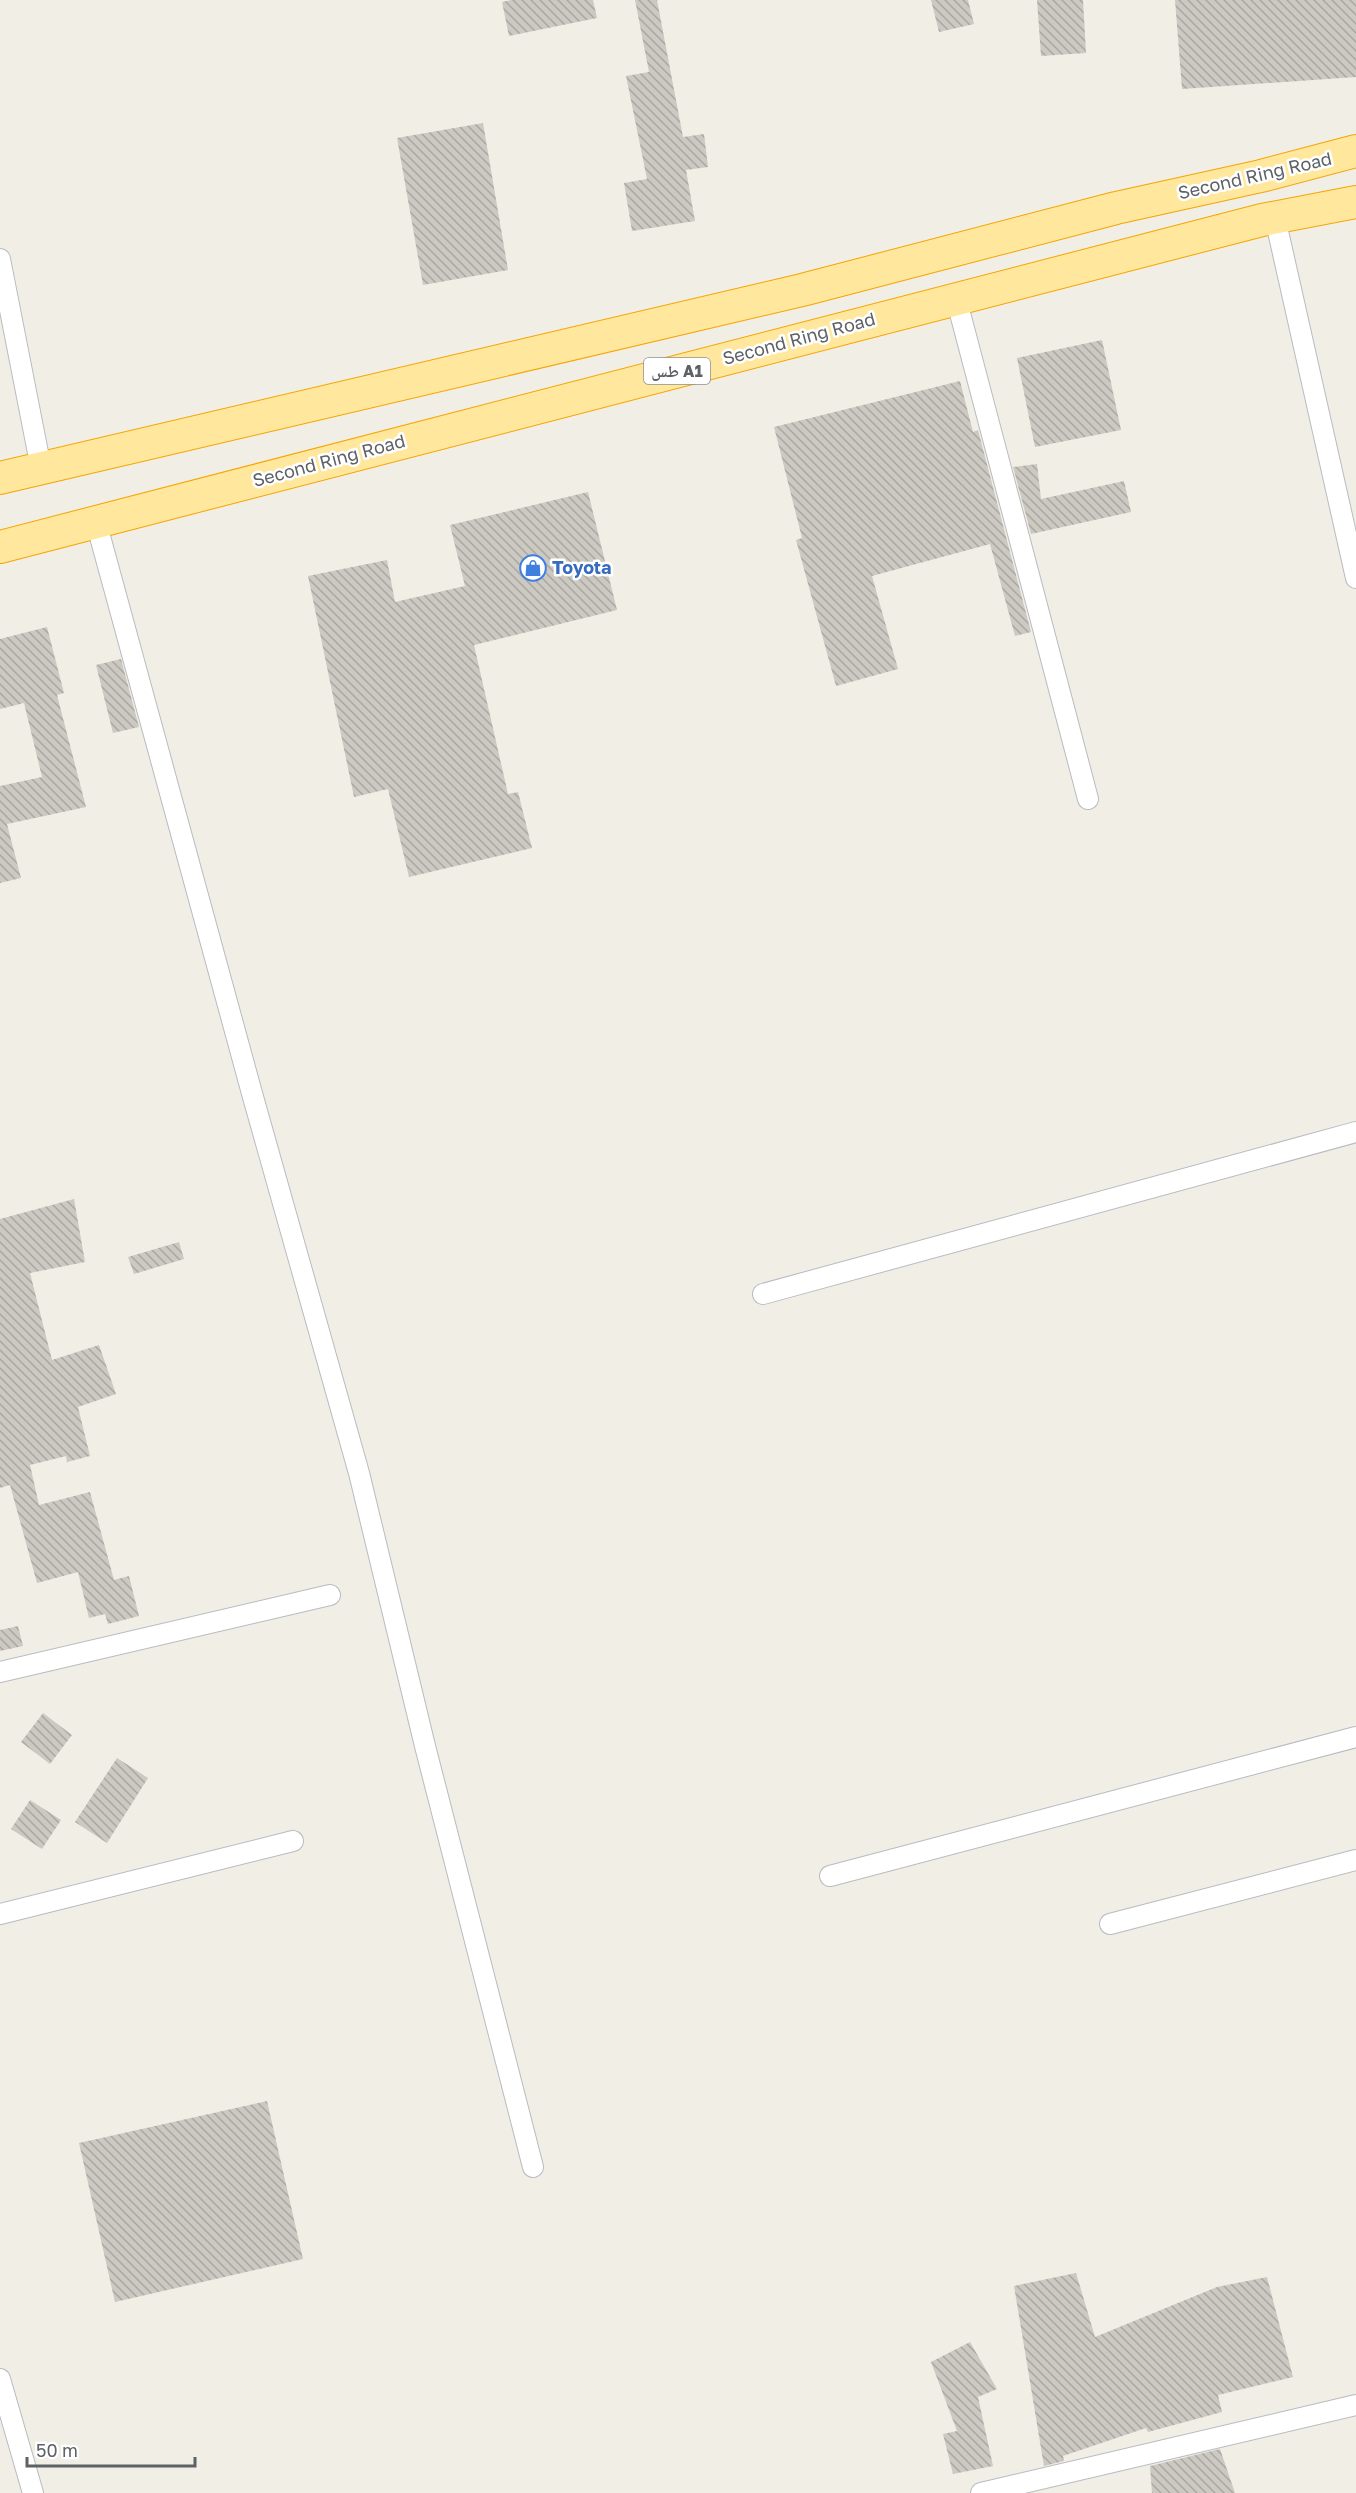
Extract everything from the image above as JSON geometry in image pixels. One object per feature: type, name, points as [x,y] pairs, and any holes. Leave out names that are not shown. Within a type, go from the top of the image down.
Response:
[{"type":"highway","name":"Second Ring Road","points":[[0,478],[802,290],[1116,208],[1261,176],[1356,151]]},
{"type":"highway","name":"Second Ring Road","points":[[4,546],[956,298],[1275,218],[1356,202]]},
{"type":"street","points":[[1275,218],[1356,578]]},
{"type":"street","points":[[0,259],[41,468]]},
{"type":"street","points":[[956,298],[1088,799]]},
{"type":"street","points":[[96,522],[253,1097],[359,1473],[424,1746],[533,2167]]},
{"type":"street","points":[[763,1294],[1356,1132]]},
{"type":"street","points":[[0,1672],[330,1594]]},
{"type":"street","points":[[830,1876],[1356,1737]]},
{"type":"street","points":[[0,1914],[293,1841]]},
{"type":"street","points":[[1110,1924],[1356,1860]]},
{"type":"street","points":[[0,2379],[33,2493]]},
{"type":"street","points":[[981,2493],[1356,2405]]},
{"type":"building","points":[[511,0],[593,0],[597,18],[509,36],[502,2]]},
{"type":"building","points":[[635,0],[657,0],[683,137],[704,134],[708,167],[686,170],[695,221],[632,231],[624,183],[647,179],[626,76],[649,72]]},
{"type":"building","points":[[931,0],[968,0],[974,24],[939,32]]},
{"type":"building","points":[[1037,0],[1083,0],[1086,53],[1041,56]]},
{"type":"building","points":[[1175,0],[1356,0],[1356,77],[1182,89]]},
{"type":"building","points":[[483,123],[508,270],[423,285],[397,138]]},
{"type":"building","points":[[1102,340],[1121,430],[1035,447],[1017,358]]},
{"type":"building","points":[[960,381],[973,432],[978,430],[1031,632],[1015,636],[990,544],[872,576],[898,669],[836,686],[796,540],[802,538],[774,427]]},
{"type":"building","points":[[1037,464],[1041,499],[1124,481],[1131,512],[1031,534],[1013,467]]},
{"type":"building","points":[[588,492],[617,610],[474,645],[508,794],[518,792],[532,848],[409,877],[388,789],[354,797],[308,576],[387,560],[395,602],[465,586],[450,525]]},
{"type":"building","points":[[47,627],[64,693],[57,695],[86,807],[7,824],[21,878],[0,883],[0,786],[42,777],[24,703],[0,709],[0,639]]},
{"type":"building","points":[[121,659],[139,727],[113,733],[96,665]]},
{"type":"building","points":[[74,1199],[85,1262],[30,1273],[52,1360],[99,1345],[116,1394],[78,1407],[90,1456],[67,1462],[66,1456],[30,1465],[39,1505],[90,1492],[114,1580],[129,1576],[139,1616],[108,1624],[105,1614],[89,1618],[78,1572],[37,1583],[10,1485],[0,1488],[0,1219]]},
{"type":"building","points":[[179,1242],[184,1259],[134,1274],[128,1257]]},
{"type":"building","points":[[18,1626],[23,1646],[0,1651],[0,1630]]},
{"type":"building","points":[[43,1713],[72,1735],[50,1764],[21,1742]]},
{"type":"building","points":[[117,1758],[148,1778],[107,1843],[75,1822]]},
{"type":"building","points":[[30,1800],[61,1820],[42,1849],[11,1829]]},
{"type":"building","points":[[267,2101],[303,2259],[115,2302],[79,2143]]},
{"type":"building","points":[[1076,2273],[1095,2337],[1217,2287],[1267,2277],[1293,2377],[1218,2395],[1222,2412],[1148,2432],[1146,2428],[1063,2456],[1064,2461],[1044,2466],[1014,2286]]},
{"type":"building","points":[[970,2342],[997,2389],[978,2397],[993,2466],[953,2474],[943,2434],[957,2431],[931,2362]]},
{"type":"building","points":[[1220,2449],[1235,2493],[1152,2493],[1150,2466]]},
{"type":"place","name":"Toyota","points":[[533,568]]}]
